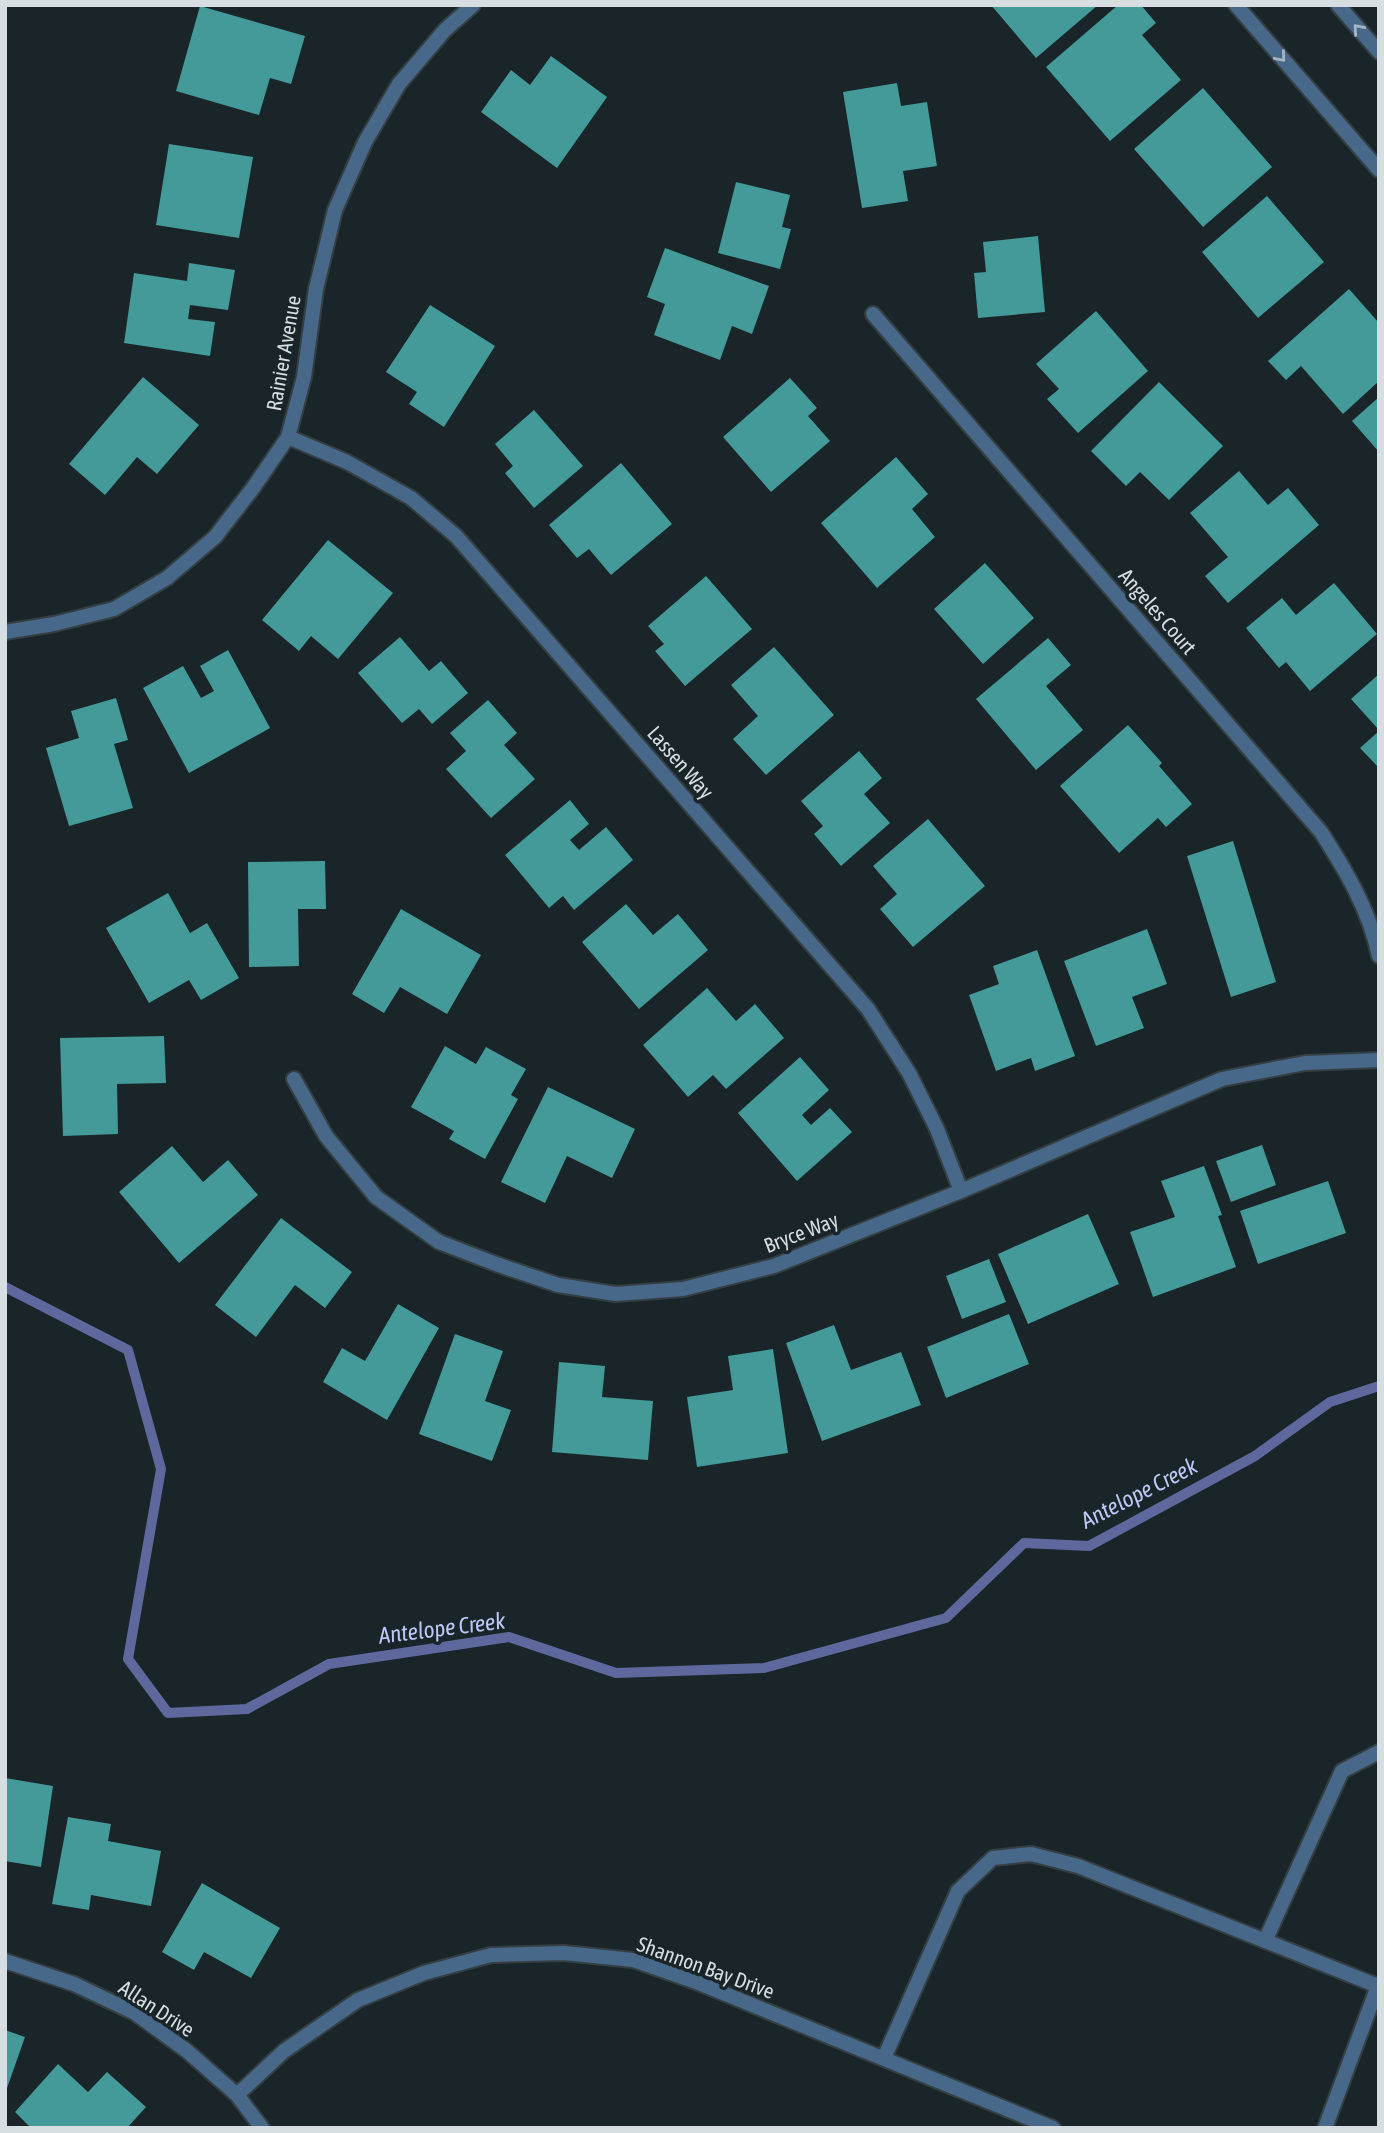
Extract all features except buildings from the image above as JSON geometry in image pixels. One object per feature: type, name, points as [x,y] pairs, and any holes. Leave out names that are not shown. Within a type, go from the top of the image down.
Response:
[{"type":"street","name":"Rainier Avenue","points":[[5,632],[54,625],[114,609],[167,578],[215,537],[253,488],[288,437],[304,377],[316,289],[335,210],[365,142],[399,84],[445,30],[473,5]]},
{"type":"street","points":[[1236,5],[1379,170]]},
{"type":"street","points":[[1338,5],[1379,52]]},
{"type":"street","name":"Angeles Court","points":[[873,314],[1321,832],[1353,882],[1374,931],[1379,956]]},
{"type":"street","name":"Lassen Way","points":[[288,437],[347,462],[411,498],[456,537],[868,1009],[909,1073],[937,1129],[961,1191]]},
{"type":"street","name":"Bryce Way","points":[[294,1079],[326,1136],[376,1197],[439,1241],[558,1285],[615,1294],[683,1289],[774,1266],[961,1191],[1223,1079],[1305,1062],[1379,1060]]},
{"type":"street","points":[[1265,1941],[1342,1771],[1379,1752]]},
{"type":"street","points":[[884,2058],[958,1891],[993,1858],[1031,1854],[1078,1867],[1378,1986],[1325,2128]]},
{"type":"street","name":"Shannon Bay Drive","points":[[237,2095],[284,2051],[358,2000],[424,1973],[491,1955],[564,1953],[633,1960],[696,1982],[1053,2128]]},
{"type":"street","name":"Allan Drive","points":[[5,1961],[74,1984],[135,2013],[187,2052],[237,2095],[262,2128]]},
{"type":"waterway","name":"Antelope Creek","points":[[5,1287],[128,1350],[161,1469],[128,1659],[168,1713],[247,1709],[329,1664],[509,1637],[616,1673],[764,1668],[946,1618],[1024,1543],[1089,1546],[1255,1456],[1330,1402],[1379,1386]]}]
